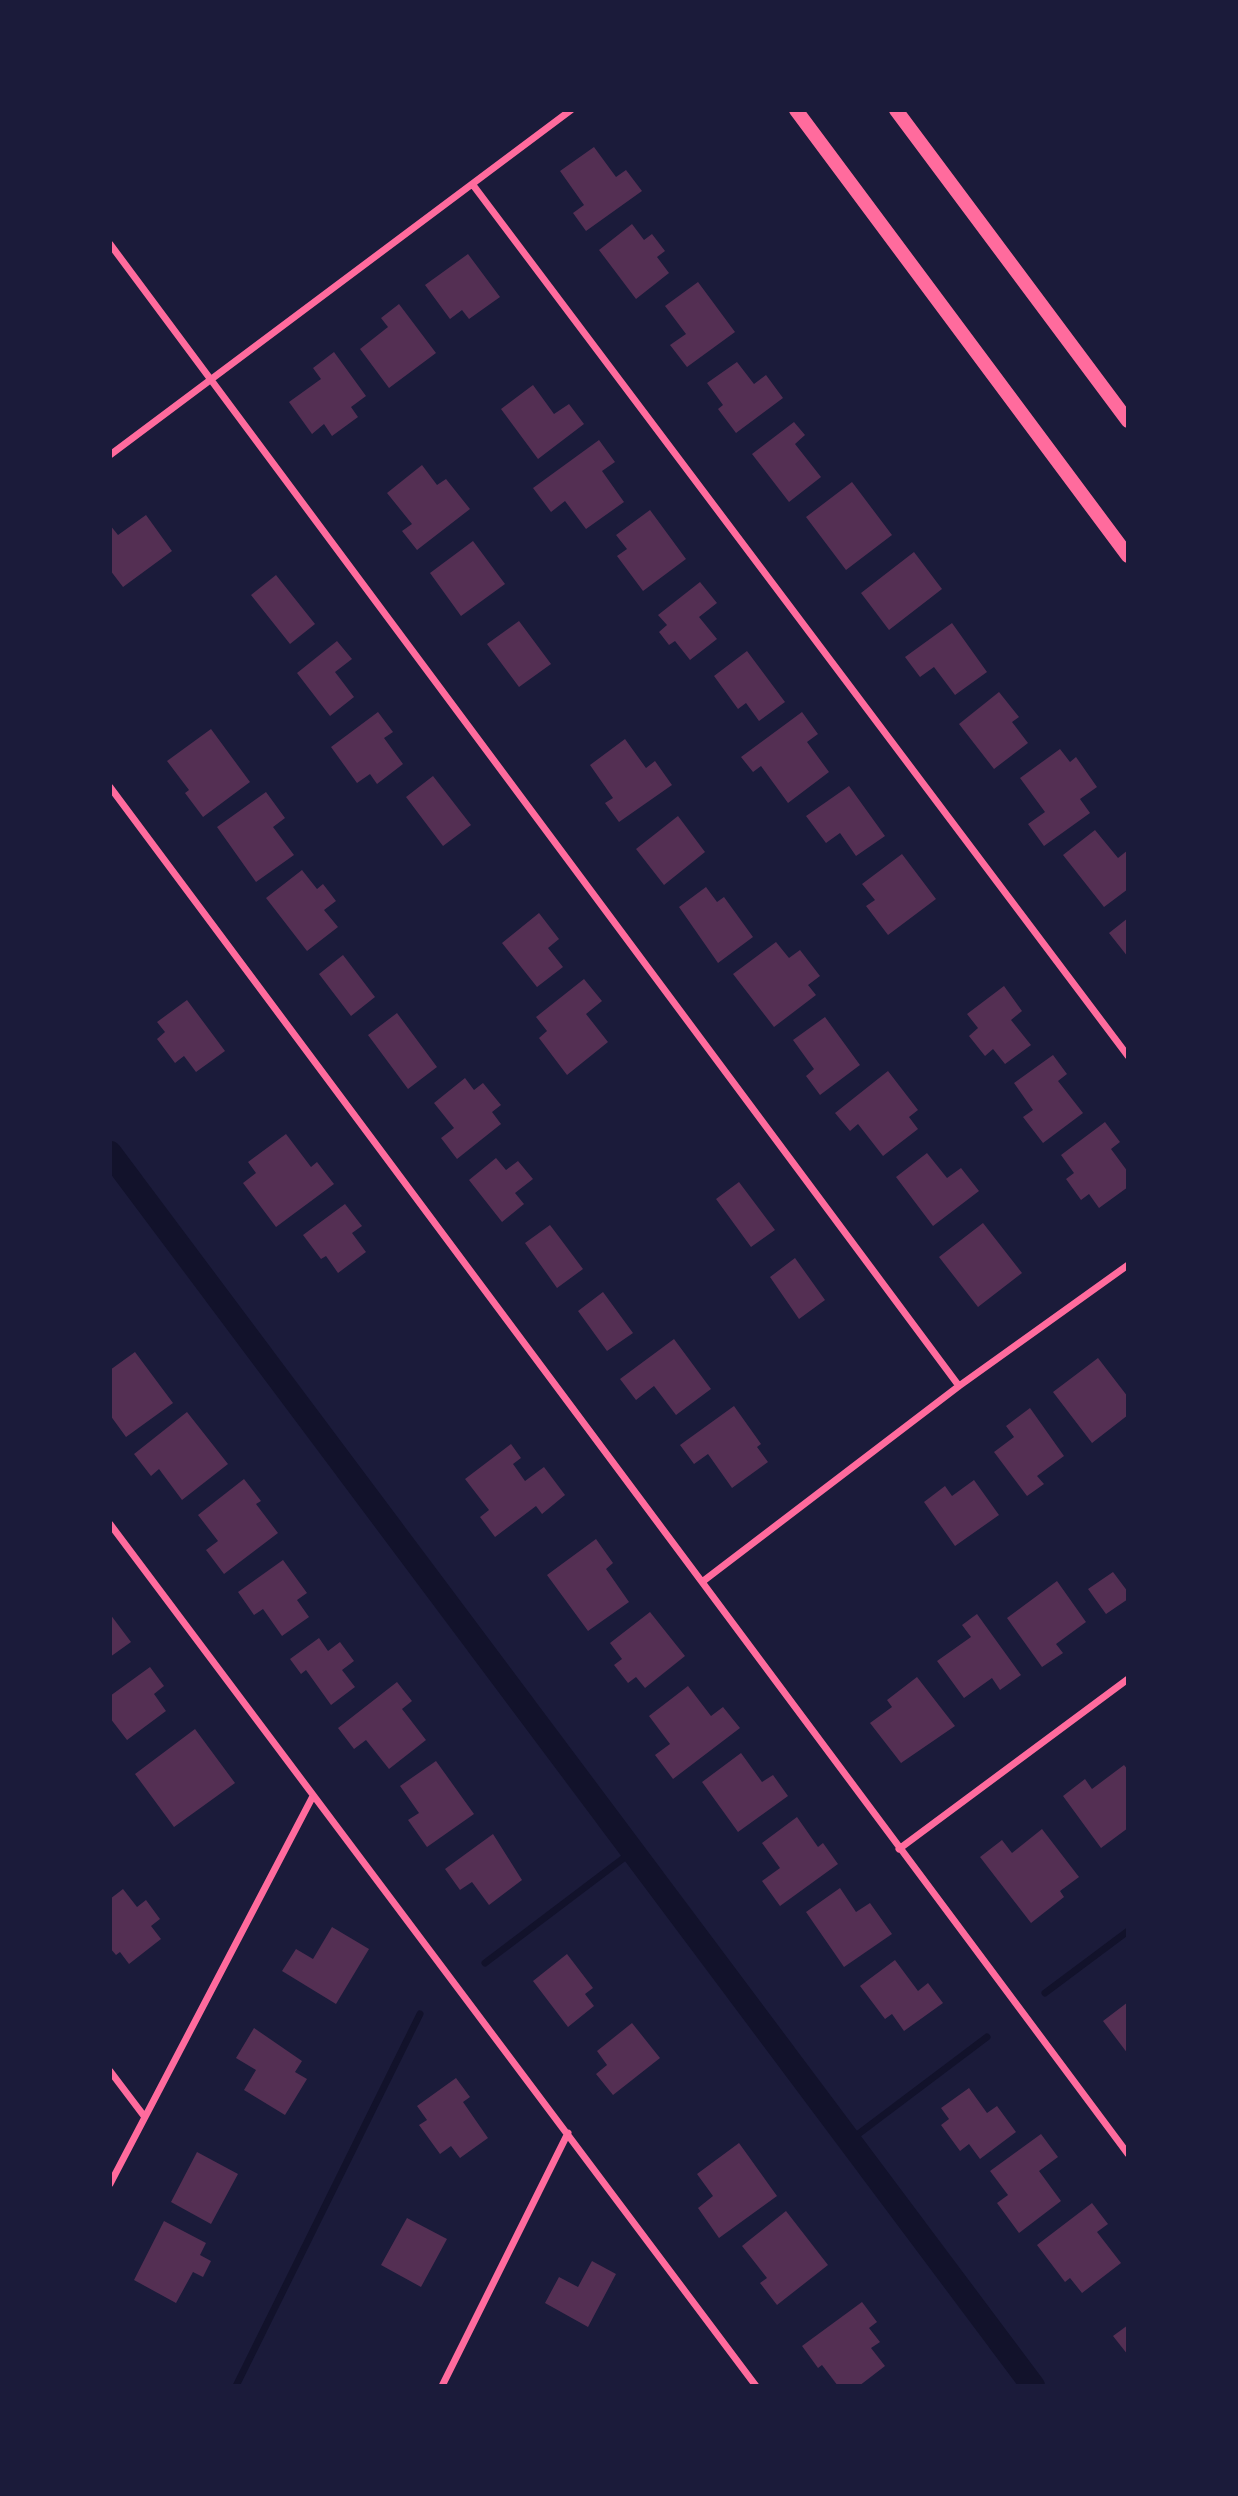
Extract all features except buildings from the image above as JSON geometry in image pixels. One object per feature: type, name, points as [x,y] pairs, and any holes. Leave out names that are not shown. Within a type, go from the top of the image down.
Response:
[{"type":"main road","points":[[796,110],[1128,556]]},
{"type":"main road","points":[[896,110],[1128,421]]},
{"type":"street","points":[[110,455],[571,110]]},
{"type":"street","points":[[474,185],[1128,1056]]},
{"type":"street","points":[[110,244],[959,1386]]},
{"type":"street","points":[[110,788],[1128,2154]]},
{"type":"street","points":[[702,1582],[959,1386],[1128,1265]]},
{"type":"street","points":[[110,1524],[756,2386]]},
{"type":"street","points":[[899,1849],[1128,1679]]},
{"type":"street","points":[[110,2185],[313,1796]]},
{"type":"street","points":[[110,2071],[144,2116]]},
{"type":"street","points":[[442,2386],[568,2133]]},
{"type":"waterway","points":[[110,1153],[1033,2386]]},
{"type":"waterway","points":[[485,1963],[633,1851]]},
{"type":"waterway","points":[[1045,1993],[1128,1931]]},
{"type":"waterway","points":[[236,2386],[420,2014]]},
{"type":"waterway","points":[[849,2141],[987,2037]]}]
